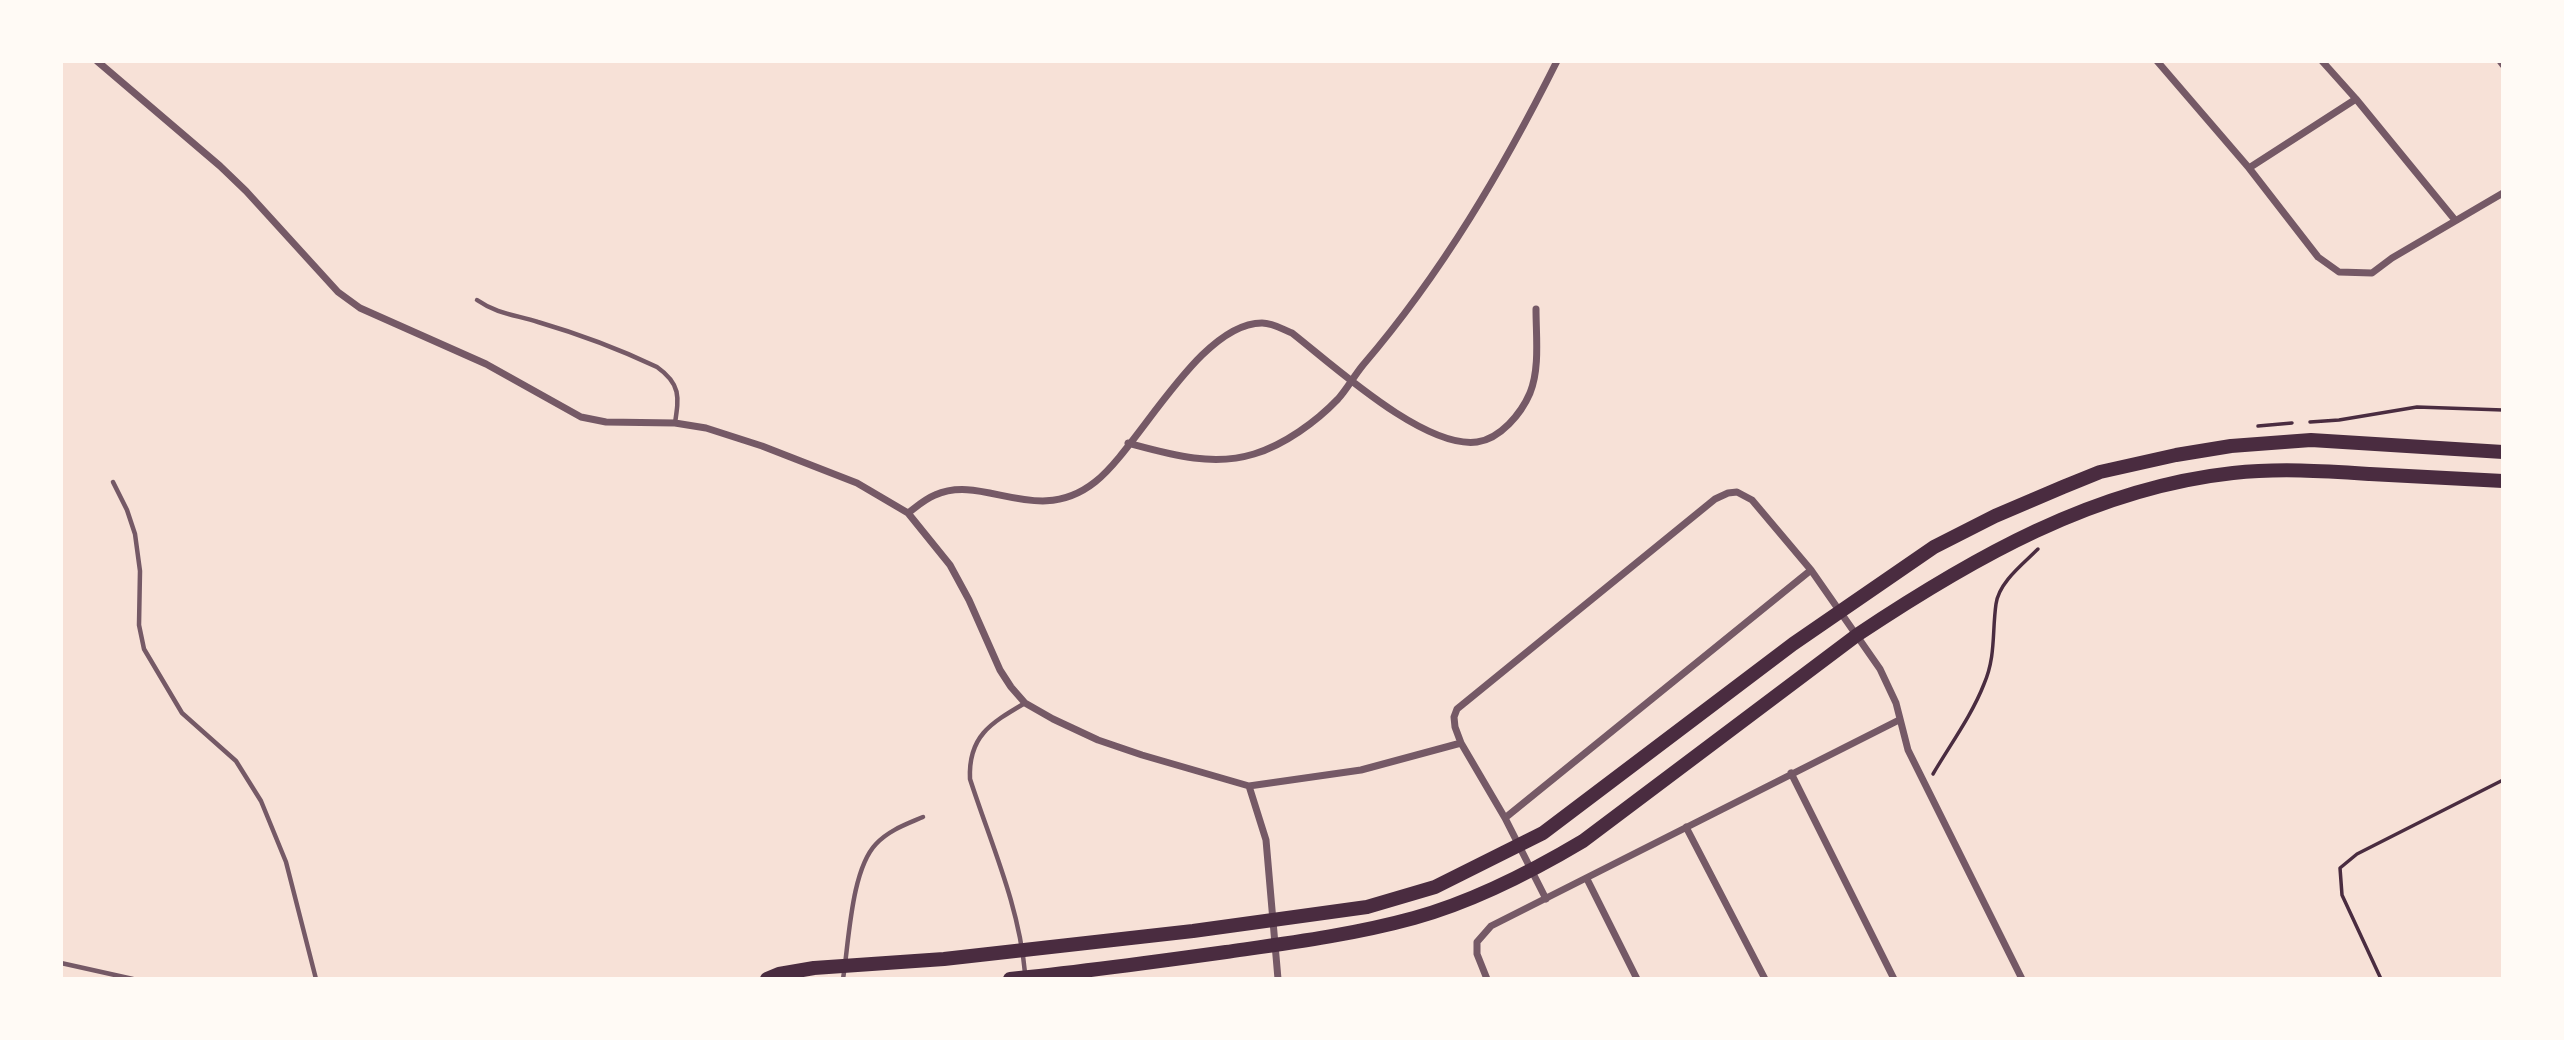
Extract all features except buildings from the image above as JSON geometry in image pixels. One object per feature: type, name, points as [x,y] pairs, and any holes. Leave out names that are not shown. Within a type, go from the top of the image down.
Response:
[{"type":"main road","points":[[767,979],[779,974],[844,972],[1367,907],[1435,887],[1543,833],[1701,712],[1840,611],[1934,547],[2006,511],[2113,469],[2231,446],[2311,440],[2503,452]]},
{"type":"main road","points":[[1020,978],[1134,966],[1356,931],[1416,918],[1469,898],[1583,841],[1857,635],[1950,576],[2044,527],[2101,503],[2184,480],[2234,473],[2297,469],[2503,481]]},
{"type":"street","points":[[97,61],[237,183],[338,292],[360,308],[486,364],[581,418],[606,422],[675,423],[706,428],[762,446],[858,483],[908,513],[950,565],[969,600],[1000,670],[1025,703],[1098,740],[1249,786],[1361,770],[1461,743]]},
{"type":"street","points":[[1128,443],[1196,458],[1223,459],[1253,454],[1280,443],[1313,421],[1339,398],[1443,264],[1498,172],[1557,61]]},
{"type":"street","points":[[2157,61],[2249,169],[2318,257],[2339,272],[2372,273],[2392,258],[2503,192]]},
{"type":"street","points":[[2322,61],[2455,220]]},
{"type":"street","points":[[2249,169],[2356,99]]},
{"type":"street","points":[[908,513],[934,495],[953,490],[975,491],[1033,502],[1055,500],[1078,493],[1096,482],[1116,461],[1166,393],[1213,346],[1235,331],[1261,323],[1275,325],[1292,333],[1351,380],[1429,433],[1455,441],[1478,443],[1499,434],[1517,414],[1530,393],[1536,365],[1536,309]]},
{"type":"street","points":[[1546,899],[1505,818],[1461,743],[1454,717],[1465,701],[1715,499],[1737,492],[1752,500],[1811,570],[1887,681],[1908,750],[2022,979]]},
{"type":"street","points":[[1505,818],[1811,570]]},
{"type":"street","points":[[1487,979],[1477,954],[1477,942],[1491,926],[1899,720]]},
{"type":"street","points":[[1791,773],[1895,979]]},
{"type":"street","points":[[1249,786],[1265,841],[1278,979]]},
{"type":"street","points":[[1686,827],[1765,979]]},
{"type":"street","points":[[1587,879],[1637,979]]},
{"type":"lane","points":[[477,300],[499,313],[577,334],[657,368],[666,374],[679,395],[675,423]]},
{"type":"lane","points":[[113,482],[135,534],[140,571],[139,625],[144,649],[182,713],[236,761],[261,801],[286,862],[316,979]]},
{"type":"lane","points":[[1020,978],[1023,950],[1013,904],[970,779],[970,763],[977,740],[992,722],[1025,703]]},
{"type":"lane","points":[[844,972],[860,872],[867,855],[878,841],[895,829],[923,817]]},
{"type":"lane","points":[[61,963],[133,979]]},
{"type":"path","points":[[2253,427],[2339,420],[2417,407],[2503,410]]},
{"type":"path","points":[[1926,786],[1984,685],[1995,638],[1996,603],[2001,592],[2012,575],[2041,545]]},
{"type":"path","points":[[2381,979],[2342,895],[2340,868],[2357,854],[2503,780]]}]
